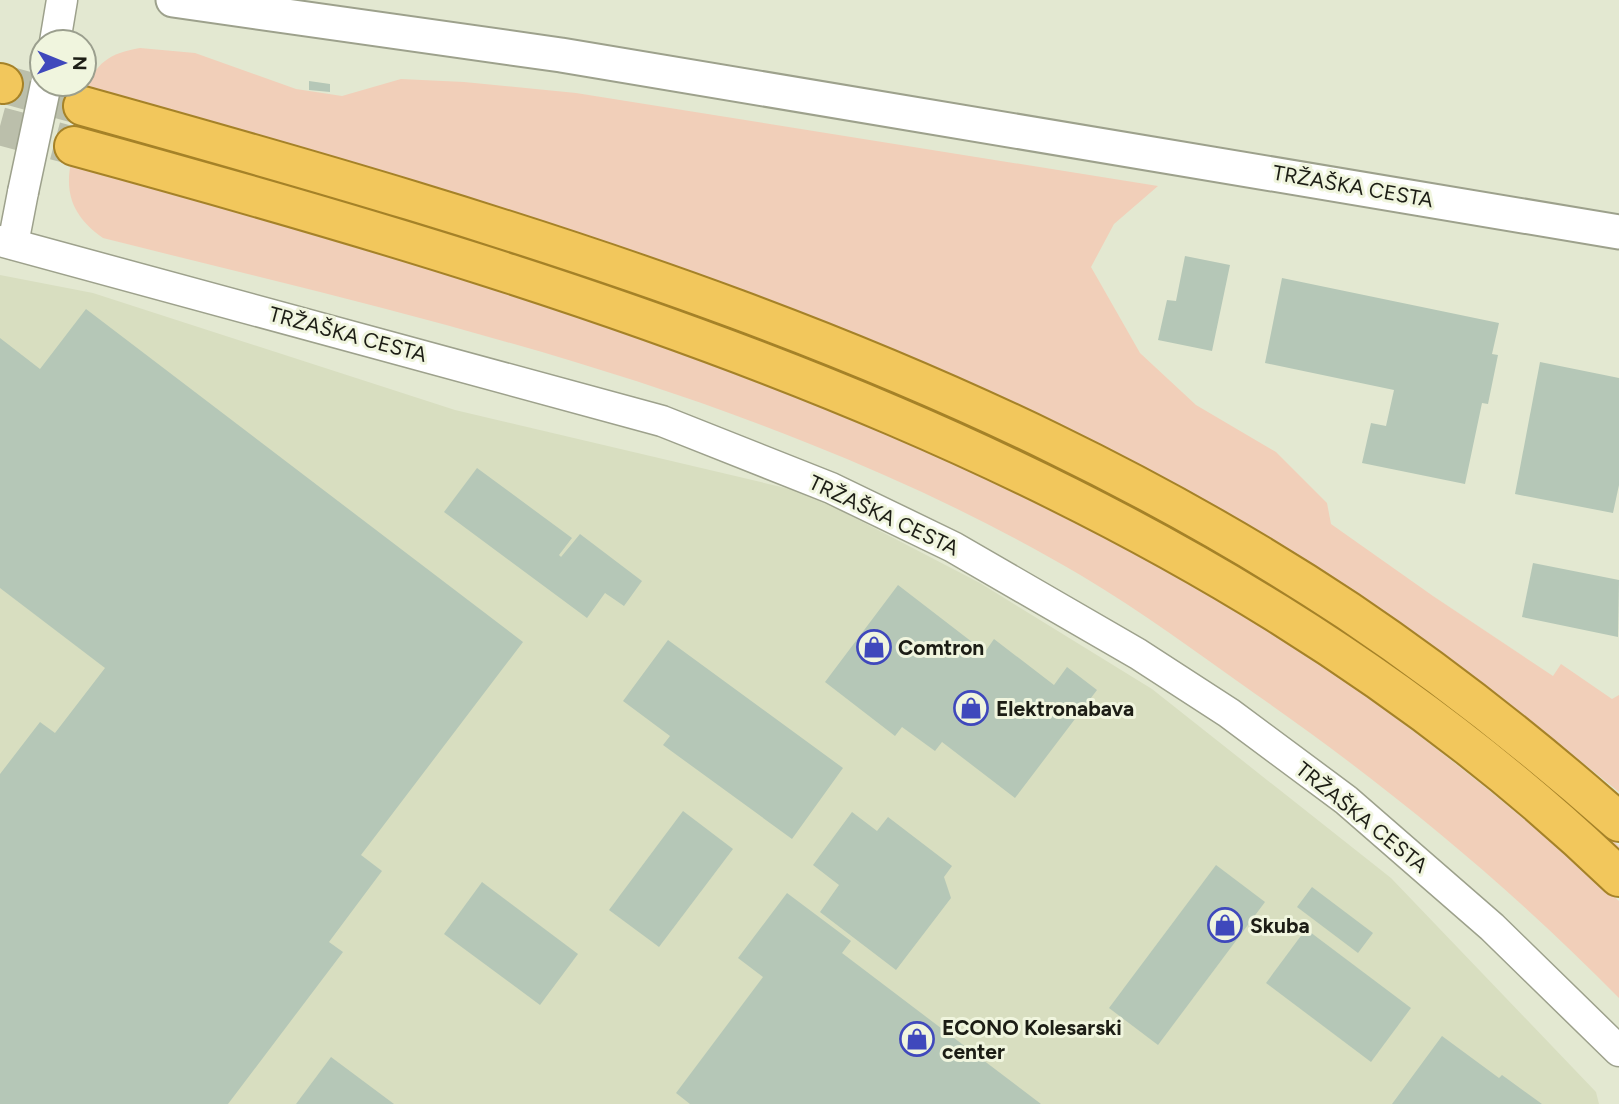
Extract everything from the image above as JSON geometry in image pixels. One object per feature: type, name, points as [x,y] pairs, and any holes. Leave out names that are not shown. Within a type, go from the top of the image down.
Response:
[{"type":"highway","points":[[83,106],[357,184],[615,265],[796,331],[1019,428],[1164,502],[1347,611],[1500,722],[1619,822]]},
{"type":"highway","points":[[74,146],[342,222],[642,317],[864,403],[1011,469],[1178,556],[1359,669],[1490,765],[1619,877]]},
{"type":"main road","name":"TRŽAŠKA CESTA","points":[[173,0],[550,53],[1619,232]]},
{"type":"street","points":[[57,28],[61,0]]},
{"type":"street","name":"TRŽAŠKA CESTA","points":[[43,98],[23,192],[6,242],[662,421],[831,488],[953,547],[1161,669],[1229,713],[1346,800],[1492,927],[1619,1051]]},
{"type":"shaded area","points":[[140,48],[195,53],[296,89],[342,96],[401,79],[576,93],[1158,186],[1114,224],[1091,267],[1140,353],[1196,405],[1276,452],[1327,503],[1331,524],[1553,676],[1561,664],[1612,699],[1619,695],[1619,792],[1517,710],[1317,575],[1127,464],[98,97],[98,68],[120,53]]},
{"type":"shaded area","points":[[80,123],[434,227],[681,306],[824,362],[947,415],[1068,472],[1186,535],[1300,603],[1411,677],[1518,758],[1619,846],[1619,857],[1118,506],[79,132]]},
{"type":"shaded area","points":[[71,162],[485,284],[721,365],[919,448],[1076,522],[1166,569],[1224,602],[1350,684],[1487,789],[1619,901],[1619,998],[1489,875],[1351,763],[1148,618],[1082,576],[1016,539],[845,458],[637,381],[371,305],[103,238],[85,222],[74,205],[69,185]]},
{"type":"shaded area","points":[[0,275],[93,293],[455,410],[807,493],[980,583],[1152,689],[1391,878],[1596,1092],[1599,1104],[0,1104]]},
{"type":"building","points":[[309,81],[330,84],[330,92],[309,90]]},
{"type":"building","points":[[1185,256],[1230,265],[1212,351],[1158,340],[1167,300],[1176,301]]},
{"type":"building","points":[[1282,278],[1499,323],[1492,354],[1498,355],[1488,404],[1482,403],[1465,484],[1362,463],[1371,423],[1386,426],[1394,390],[1265,363]]},
{"type":"building","points":[[86,309],[523,642],[361,855],[382,871],[329,942],[343,952],[228,1104],[0,1104],[0,774],[40,722],[55,733],[105,668],[0,588],[0,338],[40,369]]},
{"type":"building","points":[[1540,362],[1619,378],[1619,485],[1613,513],[1515,494]]},
{"type":"building","points":[[477,468],[572,538],[559,555],[561,557],[580,534],[642,581],[624,606],[605,593],[587,618],[444,512]]},
{"type":"building","points":[[1533,563],[1619,580],[1618,637],[1522,617]]},
{"type":"building","name":"Elektronabava","points":[[898,585],[985,652],[994,639],[1054,685],[1067,667],[1097,690],[1015,798],[942,742],[935,751],[902,727],[895,736],[825,682]]},
{"type":"building","points":[[668,640],[843,768],[792,839],[663,745],[670,736],[623,701]]},
{"type":"building","points":[[683,811],[733,849],[659,947],[609,910]]},
{"type":"building","points":[[852,812],[877,831],[888,817],[952,866],[944,877],[951,898],[896,970],[820,912],[839,885],[813,865]]},
{"type":"building","points":[[1216,865],[1265,902],[1158,1045],[1109,1008]]},
{"type":"building","points":[[482,882],[578,954],[540,1005],[444,934]]},
{"type":"building","points":[[1312,887],[1373,933],[1358,953],[1297,907]]},
{"type":"building","points":[[787,893],[851,941],[842,953],[1041,1104],[690,1104],[676,1093],[763,977],[738,958]]},
{"type":"building","points":[[1306,929],[1411,1008],[1371,1062],[1266,983]]},
{"type":"building","points":[[1442,1036],[1499,1078],[1502,1075],[1542,1104],[1392,1104]]},
{"type":"building","points":[[331,1057],[394,1104],[296,1104]]},
{"type":"tunnel","points":[[3,84],[83,106]]},
{"type":"tunnel","points":[[0,126],[74,146]]},
{"type":"place","name":"Comtron","points":[[874,647]]},
{"type":"place","name":"Elektronabava","points":[[971,708]]},
{"type":"place","name":"Skuba","points":[[1225,925]]},
{"type":"place","name":"ECONO Kolesarski center","points":[[917,1039]]}]
